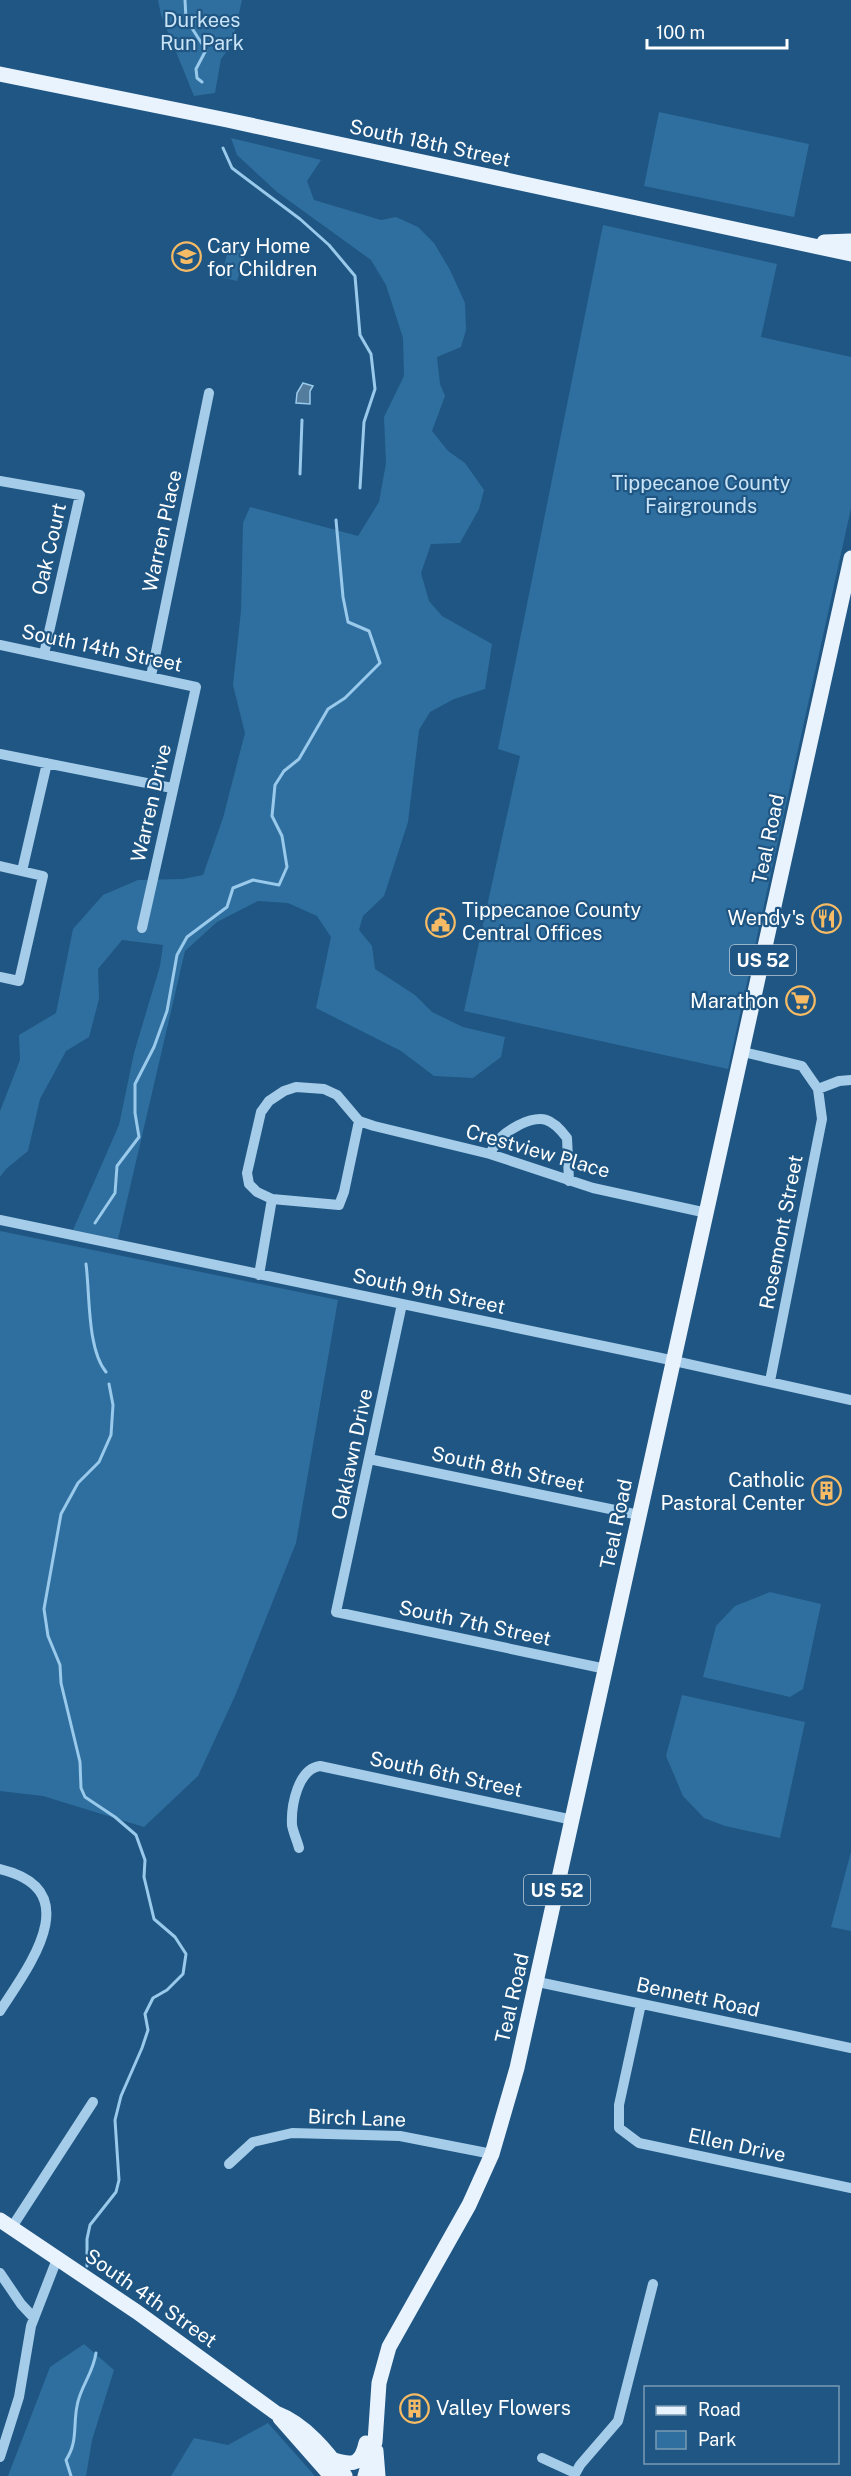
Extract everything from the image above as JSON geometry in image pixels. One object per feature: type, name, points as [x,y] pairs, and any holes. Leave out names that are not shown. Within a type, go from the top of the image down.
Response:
[{"type":"main road","name":"South 18th Street","points":[[0,74],[227,120],[851,254]]},
{"type":"main road","points":[[786,241],[838,243],[851,241]]},
{"type":"main road","name":"Teal Road","points":[[365,2476],[375,2442],[377,2397],[384,2360],[395,2334],[470,2205],[492,2154],[518,2068],[851,558]]},
{"type":"main road","name":"South 4th Street","points":[[6,2223],[137,2312],[276,2413]]},
{"type":"main road","points":[[334,2460],[347,2463],[361,2459],[366,2441],[369,2413],[377,2397]]},
{"type":"main road","points":[[276,2413],[293,2420],[334,2460],[345,2476]]},
{"type":"main road","points":[[276,2413],[331,2476]]},
{"type":"main road","name":"US 52","points":[[375,2442],[378,2476]]},
{"type":"street","name":"Warren Place","points":[[150,676],[209,393]]},
{"type":"street","name":"Oak Court","points":[[0,481],[80,495],[44,654]]},
{"type":"street","name":"South 14th Street","points":[[0,645],[196,687]]},
{"type":"street","name":"Warren Drive","points":[[142,928],[196,687]]},
{"type":"street","points":[[0,753],[172,788]]},
{"type":"street","points":[[22,871],[47,763]]},
{"type":"street","points":[[0,866],[43,876],[19,981],[0,977]]},
{"type":"street","points":[[742,1052],[802,1066],[818,1089],[839,1081],[851,1080]]},
{"type":"street","points":[[296,1087],[324,1089],[337,1095],[359,1121],[344,1192],[339,1204],[272,1199],[257,1192],[249,1184],[248,1173],[261,1112],[269,1101],[284,1091],[296,1087]]},
{"type":"street","name":"Rosemont Street","points":[[770,1382],[822,1119],[818,1089]]},
{"type":"street","points":[[490,1154],[503,1133],[532,1119],[541,1118],[550,1121],[567,1138],[569,1181]]},
{"type":"street","name":"Crestview Place","points":[[359,1121],[490,1154],[569,1181],[707,1213]]},
{"type":"street","points":[[259,1275],[272,1199]]},
{"type":"street","name":"South 9th Street","points":[[0,1220],[673,1360],[851,1400]]},
{"type":"street","name":"Oaklawn Drive","points":[[336,1612],[402,1304]]},
{"type":"street","name":"South 8th Street","points":[[369,1459],[639,1515]]},
{"type":"street","name":"South 7th Street","points":[[336,1612],[606,1669]]},
{"type":"street","name":"South 6th Street","points":[[299,1848],[292,1827],[299,1785],[304,1774],[312,1767],[320,1766],[573,1820]]},
{"type":"street","points":[[0,1869],[29,1880],[40,1891],[46,1906],[45,1928],[39,1949],[0,2011]]},
{"type":"street","name":"Bennett Road","points":[[538,1982],[851,2048]]},
{"type":"street","name":"Ellen Drive","points":[[641,2004],[619,2105],[620,2128],[639,2143],[851,2188]]},
{"type":"street","points":[[6,2223],[93,2102]]},
{"type":"street","name":"Birch Lane","points":[[230,2164],[253,2142],[292,2133],[400,2136],[492,2154]]},
{"type":"street","points":[[0,2457],[19,2397],[34,2318],[57,2259]]},
{"type":"street","points":[[0,2273],[21,2304],[34,2318]]},
{"type":"street","points":[[542,2458],[574,2475],[618,2421],[652,2283]]},
{"type":"green space","name":"Durkees Run Park","points":[[158,0],[242,0],[232,44],[221,59],[215,93],[194,96],[161,15]]},
{"type":"green space","points":[[659,112],[809,144],[794,217],[644,186]]},
{"type":"green space","points":[[231,138],[321,160],[307,181],[314,200],[381,220],[396,217],[418,227],[434,243],[450,270],[465,303],[466,330],[461,347],[437,357],[440,384],[445,396],[432,431],[448,451],[465,463],[484,490],[479,509],[460,543],[431,544],[421,573],[429,601],[442,616],[492,644],[485,689],[454,699],[430,712],[419,730],[408,822],[384,896],[363,916],[359,930],[372,946],[375,969],[415,995],[432,1012],[463,1027],[505,1037],[501,1057],[473,1078],[434,1076],[401,1051],[316,1008],[331,937],[317,916],[288,903],[258,901],[217,922],[185,951],[118,1239],[73,1230],[119,1125],[134,1053],[160,966],[163,945],[122,940],[98,969],[99,999],[89,1037],[66,1051],[40,1099],[28,1151],[0,1177],[0,1111],[20,1060],[19,1035],[56,1013],[73,929],[103,895],[138,880],[183,879],[203,875],[223,818],[245,733],[233,685],[241,611],[243,523],[250,507],[358,536],[379,502],[386,463],[384,417],[404,376],[403,338],[386,285],[371,260],[277,192],[237,155]]},
{"type":"green space","name":"Tippecanoe County Fairgrounds","points":[[603,225],[777,264],[761,337],[851,357],[851,508],[728,1069],[464,1011],[520,756],[498,749]]},
{"type":"green space","points":[[229,247],[246,252],[237,281],[221,277]]},
{"type":"green space","points":[[0,1231],[338,1300],[296,1543],[235,1696],[198,1776],[144,1827],[43,1796],[0,1791]]},
{"type":"green space","points":[[770,1592],[821,1604],[803,1689],[790,1697],[703,1677],[716,1626],[735,1606]]},
{"type":"green space","points":[[682,1695],[805,1722],[780,1838],[725,1826],[704,1818],[683,1796],[666,1756]]},
{"type":"green space","points":[[851,1852],[851,1931],[831,1927]]},
{"type":"green space","points":[[84,2344],[114,2370],[92,2440],[86,2476],[8,2476],[50,2367]]},
{"type":"green space","points":[[268,2423],[315,2476],[171,2476],[194,2438],[228,2445]]},
{"type":"shaded area","points":[[303,383],[313,386],[310,391],[310,404],[296,403],[297,393]]},
{"type":"waterway","points":[[185,0],[186,19],[206,50],[196,69],[197,78],[202,82]]},
{"type":"waterway","points":[[223,148],[232,168],[300,219],[329,245],[355,276],[360,335],[371,354],[375,389],[364,422],[360,488]]},
{"type":"waterway","points":[[300,474],[302,420]]},
{"type":"waterway","points":[[95,1223],[115,1193],[117,1166],[139,1137],[135,1113],[135,1084],[154,1047],[167,1011],[177,955],[187,937],[227,907],[233,888],[253,880],[279,885],[287,867],[282,836],[272,816],[275,785],[284,771],[299,759],[328,709],[345,698],[380,663],[369,631],[348,622],[343,597],[336,520]]},
{"type":"waterway","points":[[86,1264],[92,1336],[95,1350],[106,1372]]},
{"type":"waterway","points":[[87,2266],[87,2239],[90,2225],[116,2192],[119,2180],[115,2120],[121,2096],[148,2030],[145,2014],[153,1998],[167,1990],[183,1974],[186,1954],[175,1937],[154,1919],[144,1877],[145,1860],[136,1835],[115,1817],[85,1797],[81,1788],[80,1762],[61,1683],[60,1665],[48,1636],[44,1609],[61,1514],[78,1483],[99,1462],[111,1435],[113,1405],[109,1384]]},
{"type":"waterway","points":[[71,2476],[66,2460],[74,2440],[79,2399],[96,2353]]},
{"type":"place","name":"Cary Home for Children","points":[[186,257]]},
{"type":"place","name":"Wendy's","points":[[826,918]]},
{"type":"place","name":"Tippecanoe County Central Offices","points":[[441,922]]},
{"type":"place","name":"Marathon","points":[[800,1001]]},
{"type":"place","name":"Catholic Pastoral Center","points":[[826,1491]]},
{"type":"place","name":"Valley Flowers","points":[[415,2408]]}]
